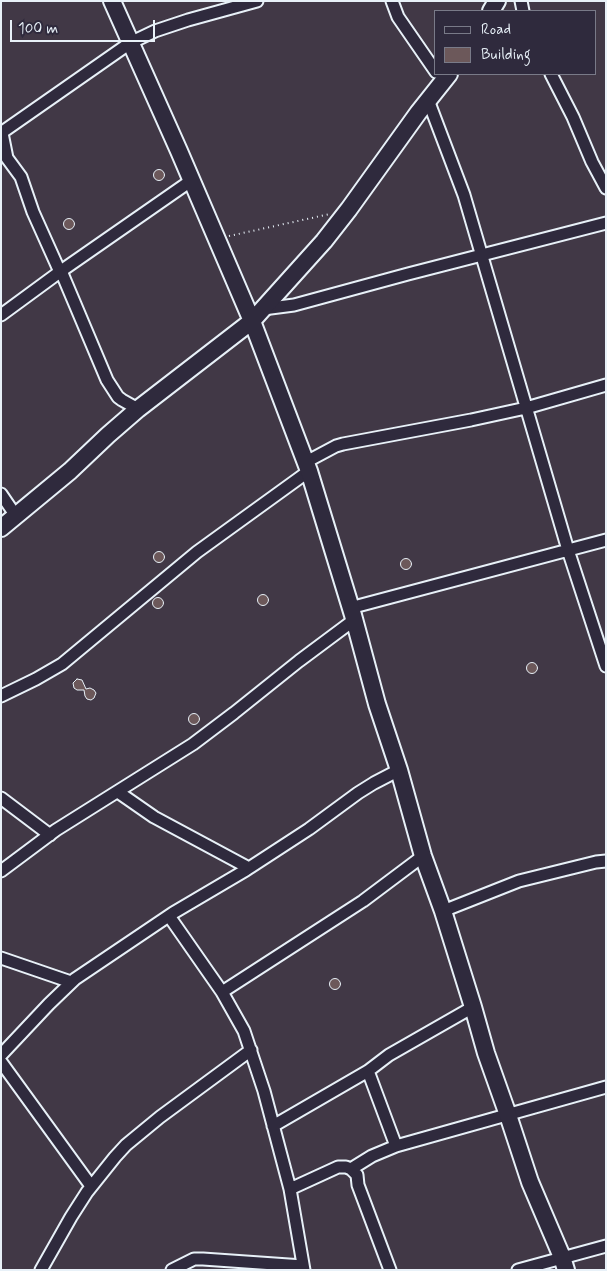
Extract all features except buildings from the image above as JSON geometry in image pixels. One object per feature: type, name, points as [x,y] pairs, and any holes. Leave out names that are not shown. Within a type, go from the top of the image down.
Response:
[{"type":"street","points":[[112,1],[217,238],[258,315],[307,467],[352,614],[377,704],[399,770],[423,856],[443,912],[486,1054],[530,1182],[564,1263]]},
{"type":"street","points":[[138,409],[118,397],[107,380],[33,212],[20,177],[7,158],[1,133],[130,43],[155,31],[188,20],[257,1]]},
{"type":"street","points":[[392,1],[398,18],[434,66]]},
{"type":"street","points":[[1,528],[70,471],[138,409],[258,315],[337,225],[428,100],[441,75]]},
{"type":"street","points":[[552,75],[606,188]]},
{"type":"street","points":[[428,100],[464,195],[568,550],[606,666]]},
{"type":"street","points":[[1,315],[192,180]]},
{"type":"street","points":[[258,315],[481,255],[606,224]]},
{"type":"street","points":[[1,696],[36,680],[62,664],[196,552],[336,446],[526,408],[606,385]]},
{"type":"street","points":[[1,494],[16,516]]},
{"type":"street","points":[[1,871],[50,835],[193,744],[299,661],[352,614],[606,540]]},
{"type":"street","points":[[1,1055],[71,982],[169,916],[309,829],[374,783],[399,770]]},
{"type":"street","points":[[118,792],[154,816],[249,868]]},
{"type":"street","points":[[1,798],[50,835]]},
{"type":"street","points":[[222,992],[363,901],[423,856]]},
{"type":"street","points":[[443,912],[519,881],[606,861]]},
{"type":"street","points":[[169,916],[222,992],[244,1031],[264,1091],[290,1189],[303,1268],[194,1259],[172,1270]]},
{"type":"street","points":[[1,958],[71,982]]},
{"type":"street","points":[[273,1126],[368,1072],[389,1055],[473,1007]]},
{"type":"street","points":[[41,1270],[91,1186],[115,1156],[160,1117],[251,1050]]},
{"type":"street","points":[[1,1062],[91,1186]]},
{"type":"street","points":[[368,1072],[396,1146]]},
{"type":"street","points":[[352,1169],[372,1156],[396,1146],[606,1087]]},
{"type":"street","points":[[290,1189],[338,1167],[352,1169],[357,1176],[358,1185],[390,1270]]},
{"type":"street","points":[[518,1270],[564,1263],[606,1246]]},
{"type":"path","points":[[217,238],[330,214]]}]
